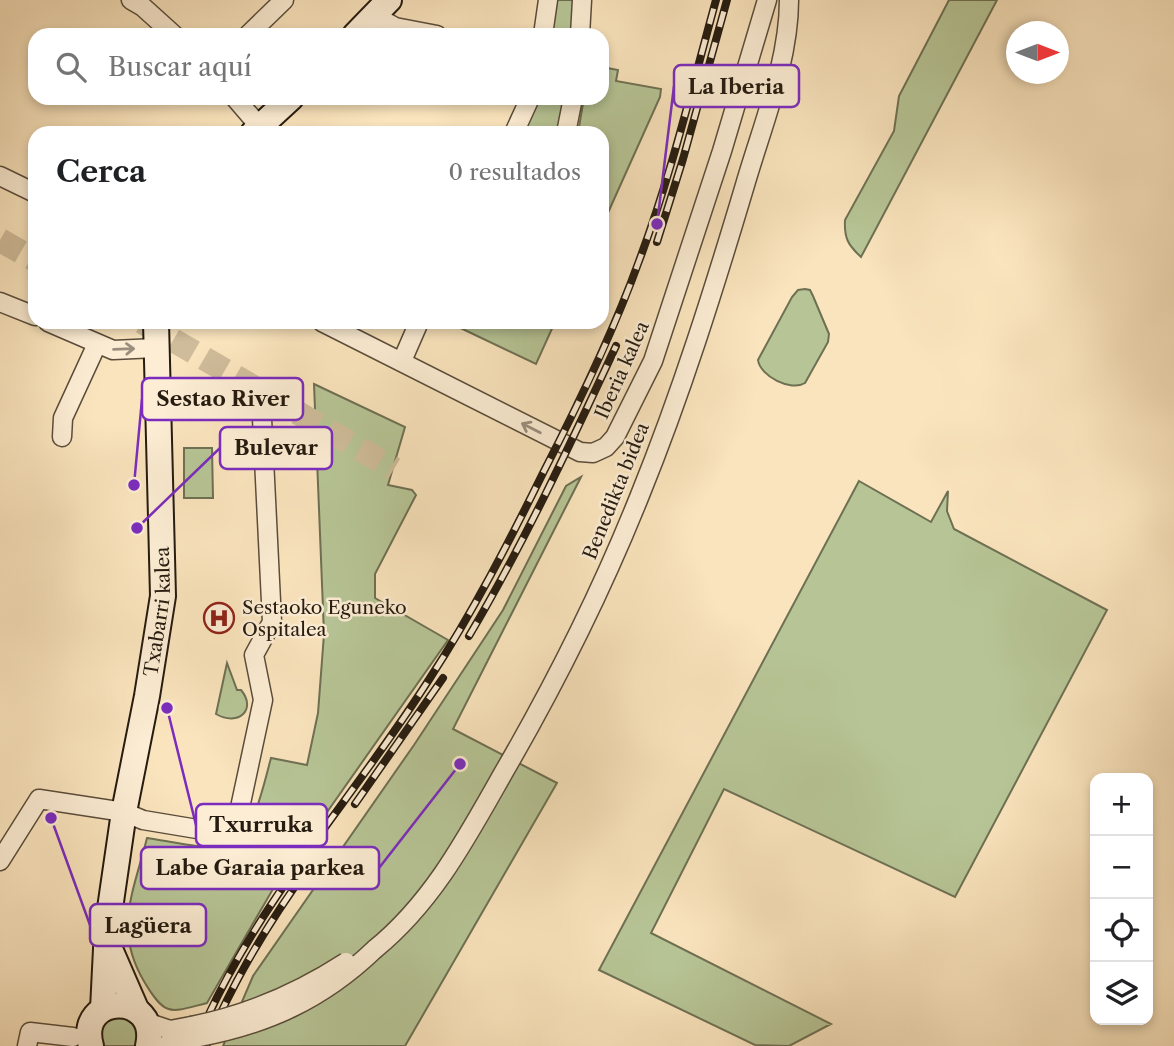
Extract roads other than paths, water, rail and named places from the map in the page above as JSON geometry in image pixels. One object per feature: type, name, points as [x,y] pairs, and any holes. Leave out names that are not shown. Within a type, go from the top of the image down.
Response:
[{"type":"street","points":[[255,28],[284,0]]},
{"type":"street","points":[[544,28],[548,0]]},
{"type":"street","points":[[580,28],[582,0]]},
{"type":"street","name":"Benedikta bidea","points":[[192,1032],[247,1012],[313,983],[351,959],[375,949],[414,911],[441,878],[527,732],[602,584],[641,494],[705,313],[777,76],[789,21],[789,0]]},
{"type":"street","points":[[142,2],[167,28]]},
{"type":"street","name":"Iberia kalea","points":[[337,329],[580,452],[593,453],[606,447],[625,420],[653,361],[768,2]]},
{"type":"street","points":[[362,28],[382,8],[395,27],[400,28]]},
{"type":"street","points":[[240,105],[256,126]]},
{"type":"street","points":[[265,126],[284,105]]},
{"type":"street","points":[[517,126],[527,105]]},
{"type":"street","points":[[567,126],[572,105]]},
{"type":"street","points":[[0,176],[28,190]]},
{"type":"street","points":[[0,302],[28,313]]},
{"type":"street","points":[[64,329],[113,350],[156,348]]},
{"type":"street","name":"Txabarri kalea","points":[[103,1009],[107,938],[124,813],[163,596],[156,329]]},
{"type":"street","points":[[402,361],[416,329]]},
{"type":"street","points":[[62,437],[63,418],[97,344]]},
{"type":"street","points":[[0,861],[39,799],[58,800],[107,812],[124,813],[143,820],[215,832],[228,827],[238,817],[262,700],[254,655],[272,622],[261,398]]},
{"type":"street","points":[[107,938],[116,966],[144,1026]]},
{"type":"street","points":[[27,1046],[30,1032],[82,1041],[96,1015],[103,1009],[120,1005],[144,1026],[192,1032]]},
{"type":"street","points":[[164,1046],[192,1032]]},
{"type":"tunnel","points":[[0,240],[28,256]]},
{"type":"tunnel","points":[[154,329],[394,469]]},
{"type":"railway","points":[[195,1046],[218,996],[273,902],[400,724],[461,628],[570,420],[618,315],[651,229],[716,0]]},
{"type":"railway","points":[[657,242],[727,0]]},
{"type":"railway","points":[[469,636],[528,529],[616,346]]},
{"type":"railway","points":[[355,804],[443,678]]},
{"type":"railway","points":[[206,1046],[253,952],[311,864]]},
{"type":"place","name":"La Iberia","points":[[657,224]]},
{"type":"place","name":"Sestao River","points":[[134,485]]},
{"type":"place","name":"Bulevar","points":[[137,528]]},
{"type":"place","name":"Sestaoko Eguneko Ospitalea","points":[[219,618]]},
{"type":"place","name":"Txurruka","points":[[167,708]]},
{"type":"place","name":"Labe Garaia parkea","points":[[460,764]]},
{"type":"place","name":"Lagüera","points":[[51,818]]}]
